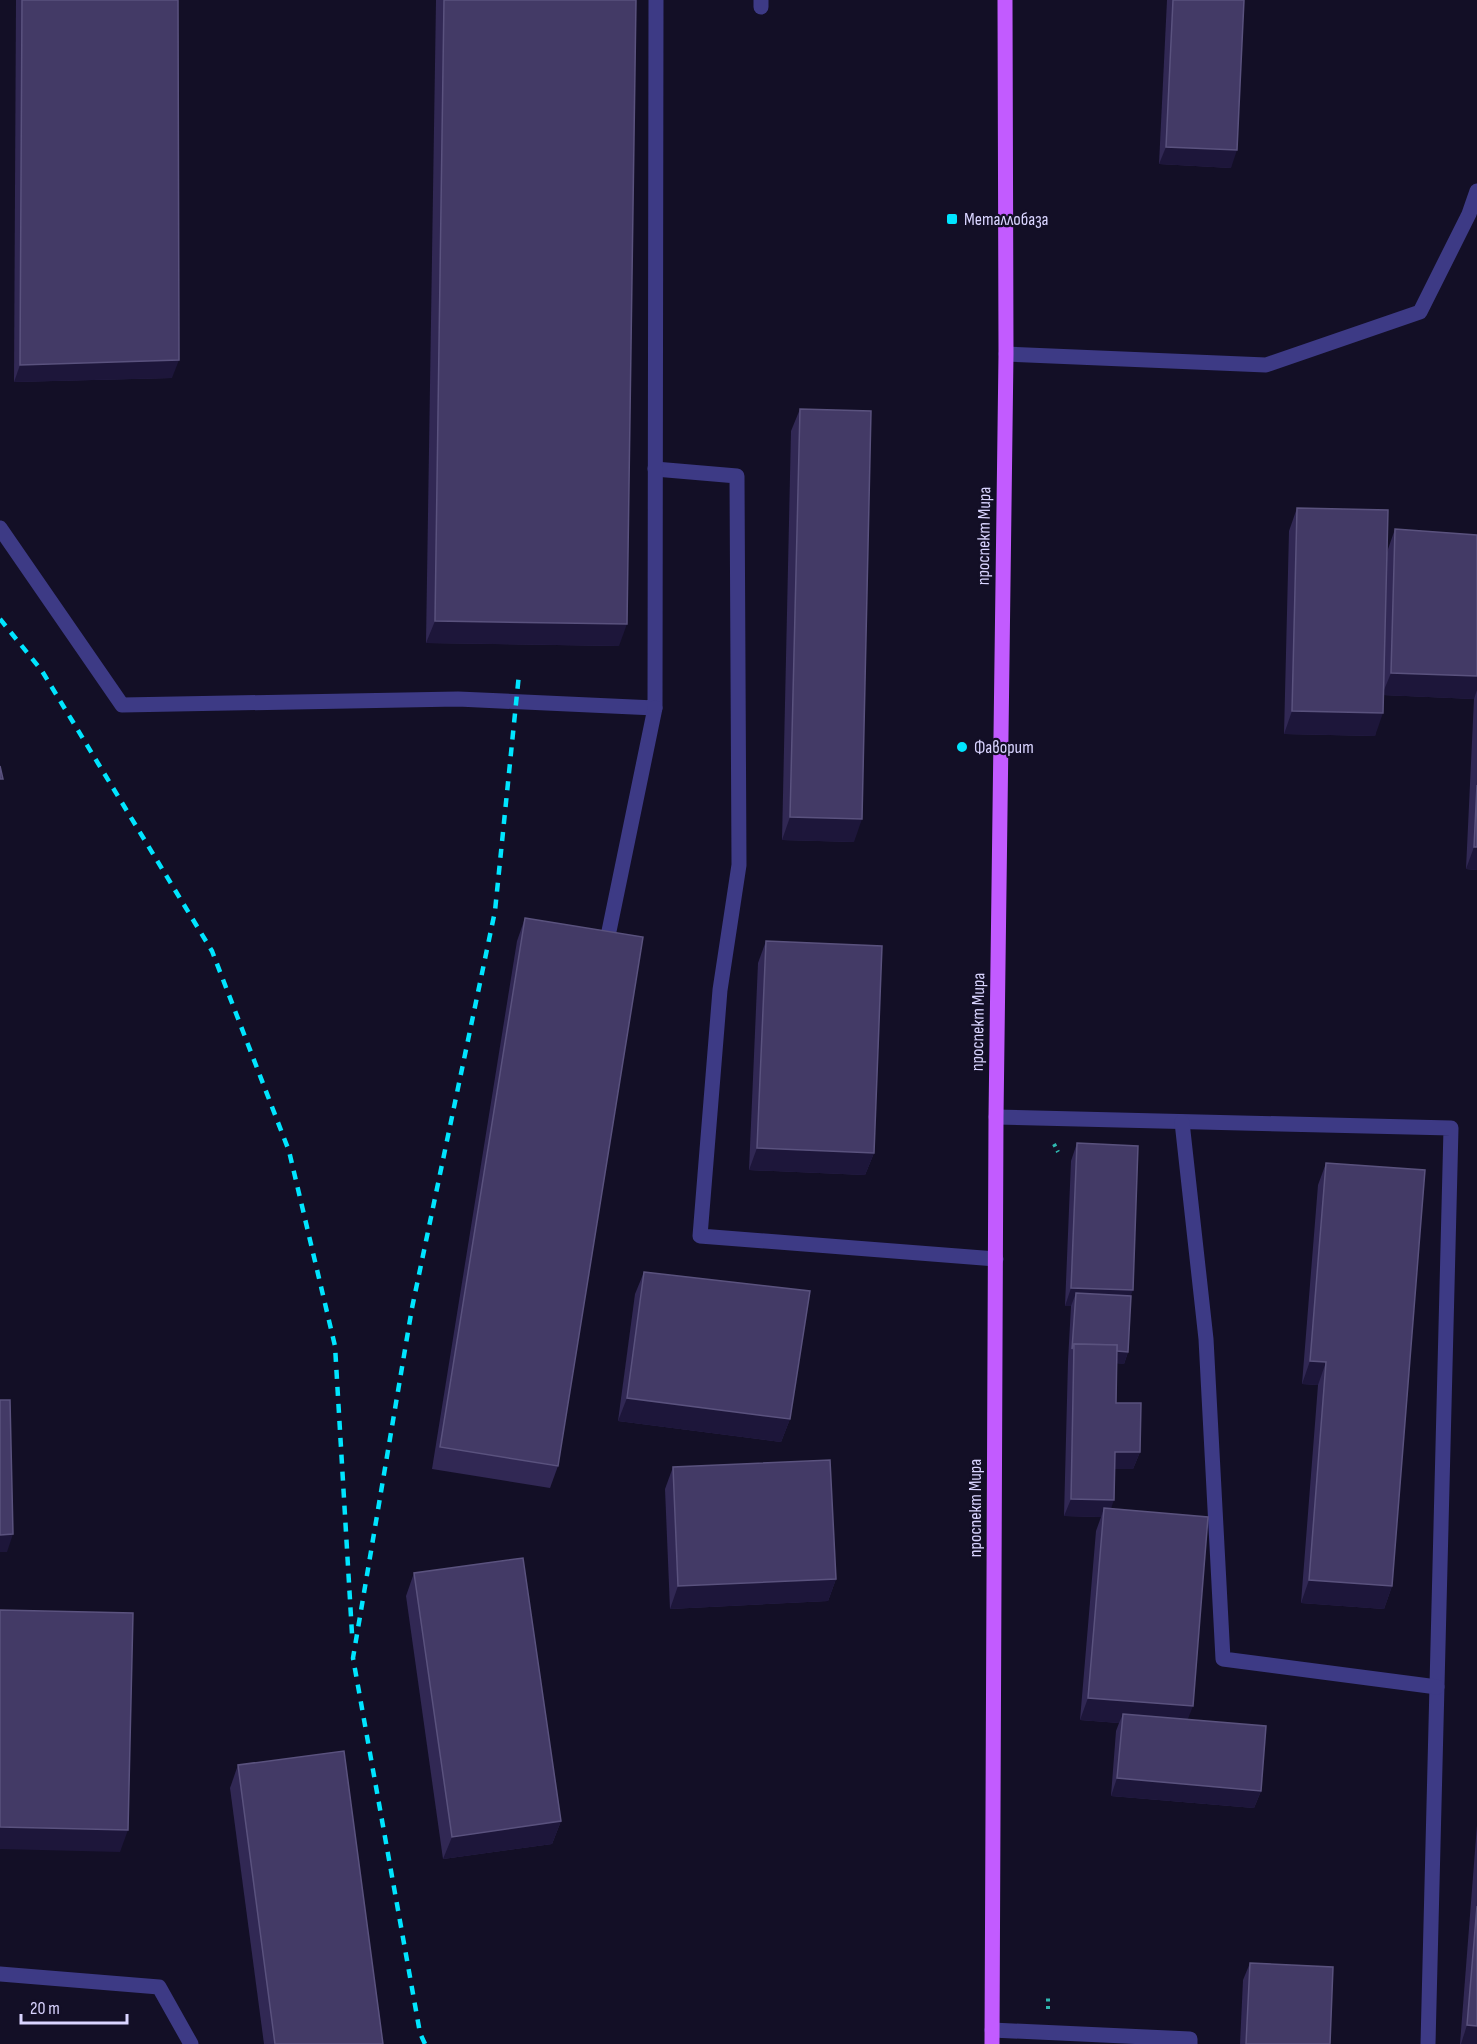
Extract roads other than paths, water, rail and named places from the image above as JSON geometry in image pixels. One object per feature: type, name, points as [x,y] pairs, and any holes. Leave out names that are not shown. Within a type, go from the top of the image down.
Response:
[{"type":"main road","name":"проспект Мира","points":[[992,2037],[996,1117],[1006,354],[1005,0]]},
{"type":"lane","points":[[608,936],[655,708],[656,0]]},
{"type":"lane","points":[[1006,354],[1266,364],[1400,319],[1420,312],[1469,214],[1477,191]]},
{"type":"lane","points":[[655,469],[737,476],[739,865],[720,990],[700,1236],[996,1259]]},
{"type":"lane","points":[[0,528],[122,705],[458,699],[655,708]]},
{"type":"lane","points":[[996,1117],[1451,1128],[1428,2044]]},
{"type":"lane","points":[[1182,1122],[1206,1339],[1223,1659],[1437,1687]]},
{"type":"lane","points":[[0,1974],[159,1987],[191,2044]]},
{"type":"lane","points":[[992,2037],[1190,2039],[1190,2044]]},
{"type":"railway","points":[[0,619],[42,671],[212,951],[289,1151],[335,1346],[352,1634]]},
{"type":"railway","points":[[425,2044],[420,2033],[353,1658],[412,1308],[495,911],[519,674]]},
{"type":"place","name":"Металлобаза","points":[[952,219]]},
{"type":"place","name":"Фаворит","points":[[962,747]]}]
